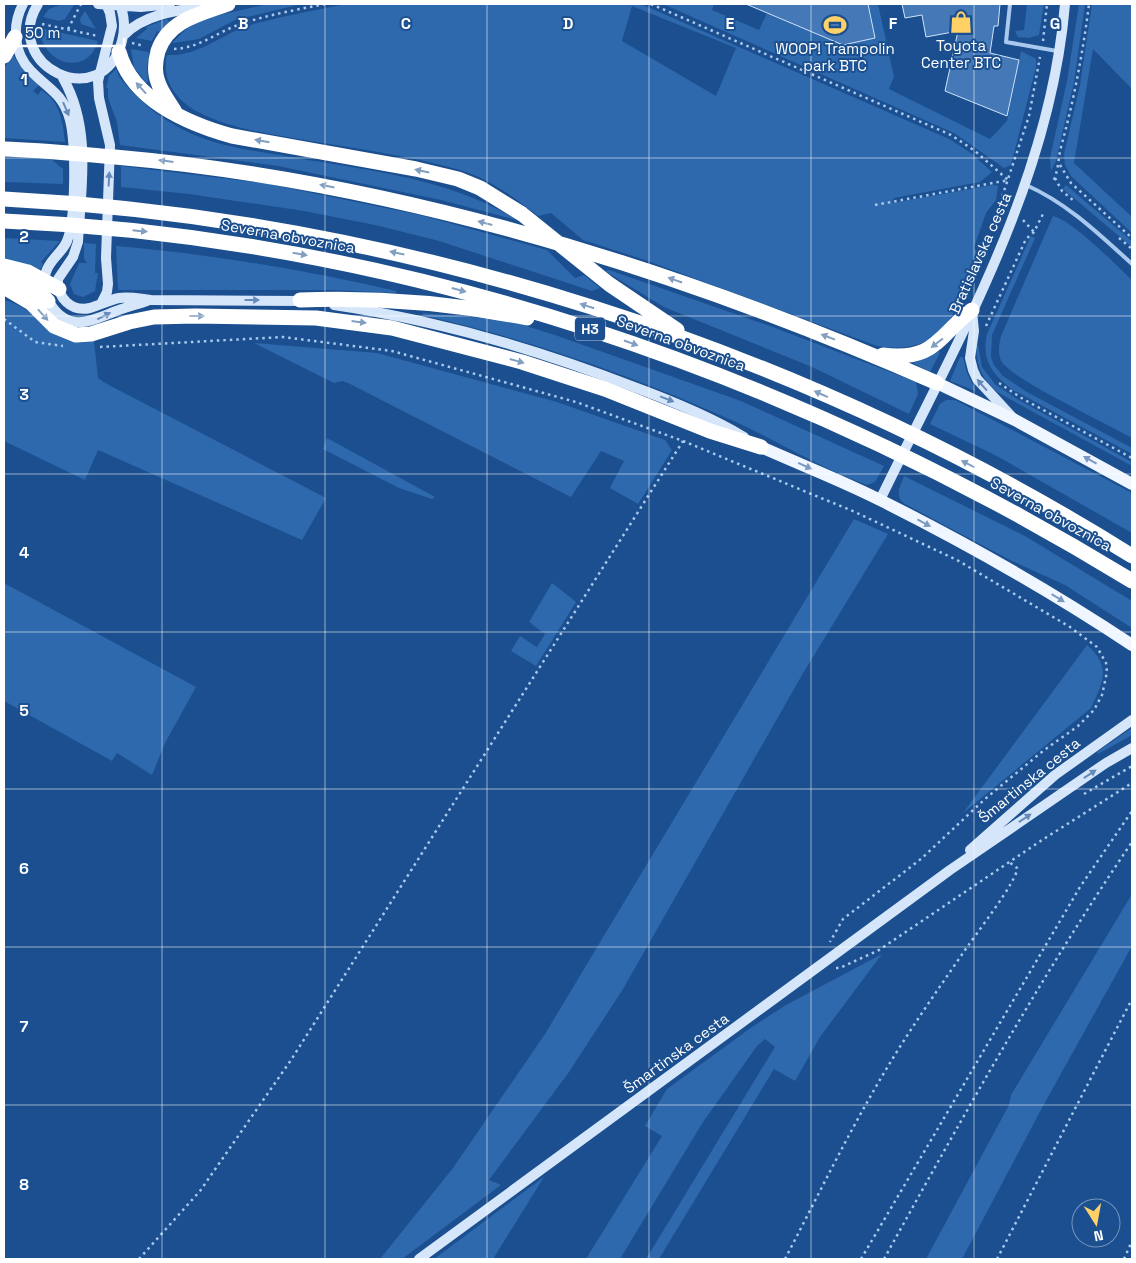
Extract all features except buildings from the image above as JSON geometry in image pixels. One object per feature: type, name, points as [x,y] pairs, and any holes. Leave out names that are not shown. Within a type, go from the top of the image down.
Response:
[{"type":"highway","points":[[175,112],[158,83],[155,67],[160,48],[182,21],[228,4]]},
{"type":"highway","points":[[4,56],[15,31]]},
{"type":"highway","points":[[116,48],[126,71],[158,105],[211,130],[232,136],[416,169],[458,179],[480,188],[507,203],[643,309],[704,347]]},
{"type":"highway","points":[[4,149],[153,159],[275,176],[402,202],[532,235],[716,294],[870,354],[937,383]]},
{"type":"highway","name":"Severna obvoznica","points":[[4,199],[103,206],[185,215],[336,240],[486,275],[568,300],[704,347],[811,390],[908,434],[1041,503],[1132,556]]},
{"type":"highway","name":"Severna obvoznica","points":[[4,220],[165,234],[315,257],[457,290],[601,333],[744,385],[889,449],[1002,506],[1132,581]]},
{"type":"highway","points":[[4,266],[28,272],[59,289]]},
{"type":"highway","points":[[4,277],[26,285],[48,301]]},
{"type":"highway","points":[[4,287],[31,303],[54,326],[76,335],[91,334],[129,322],[154,317],[195,316],[316,318],[392,328],[540,368],[606,389],[710,431],[760,446]]},
{"type":"highway","points":[[300,300],[352,298],[481,309],[601,333]]},
{"type":"highway","points":[[870,354],[899,356],[922,353],[941,341],[952,325],[972,310]]},
{"type":"main road","points":[[38,4],[31,15],[28,27],[30,45],[36,57],[46,69],[63,78],[83,78],[99,73],[107,67],[124,35],[140,23],[164,14],[224,4]]},
{"type":"main road","points":[[116,48],[112,32],[112,21],[104,4],[170,4]]},
{"type":"main road","name":"Bratislavska cesta","points":[[880,500],[972,310],[1016,213],[1045,118],[1059,51],[1064,4]]},
{"type":"main road","points":[[120,5],[124,35]]},
{"type":"main road","points":[[20,8],[15,31],[25,64],[62,100],[79,143]]},
{"type":"main road","points":[[99,73],[99,98],[110,145],[106,245],[107,292],[102,302]]},
{"type":"main road","points":[[63,78],[78,111],[78,242],[73,257],[60,273],[59,289],[64,300],[75,308],[90,308],[102,302],[127,297],[151,300],[300,300],[411,318],[560,360],[717,421],[760,446],[880,500],[1016,572],[1131,645]]},
{"type":"main road","points":[[77,192],[67,242],[51,262],[44,280],[48,301],[57,313],[64,318],[81,323],[97,320],[111,313],[151,300]]},
{"type":"main road","points":[[972,310],[974,331],[970,358],[973,370],[977,379],[1015,420]]},
{"type":"main road","points":[[937,383],[1015,420],[1132,484]]},
{"type":"main road","name":"Šmartinska cesta","points":[[950,870],[990,830],[1032,794],[1132,720]]},
{"type":"main road","name":"Šmartinska cesta","points":[[419,1259],[950,870],[1098,768],[1132,748]]},
{"type":"lane","points":[[1010,4],[1006,42],[1059,51]]},
{"type":"lane","points":[[1026,185],[1048,196],[1079,218],[1132,264]]},
{"type":"path","points":[[68,29],[81,4]]},
{"type":"path","points":[[652,4],[951,135],[975,151],[1008,180],[1026,185]]},
{"type":"path","name":"Bratislavska cesta","points":[[1002,197],[1029,116],[1042,47],[1047,4]]},
{"type":"path","points":[[1055,179],[1060,165],[1060,150],[1077,83],[1089,4]]},
{"type":"path","points":[[1060,165],[1071,183],[1132,238]]},
{"type":"path","points":[[875,205],[1008,180]]},
{"type":"path","points":[[985,330],[1026,239],[1034,232],[1043,214]]},
{"type":"path","points":[[4,319],[35,342],[65,347]]},
{"type":"path","points":[[92,347],[283,337],[392,351],[576,402],[683,441],[855,512],[957,560],[1086,638],[1097,647],[1106,663],[1106,683],[1094,710],[1078,726],[1043,751],[985,799],[921,858],[843,919],[831,940],[821,966],[840,968],[879,950],[1008,862],[1132,783]]},
{"type":"path","points":[[996,380],[1022,399],[1132,458]]},
{"type":"path","points":[[139,1259],[200,1190],[291,1060],[683,441]]},
{"type":"path","points":[[860,1259],[1080,887],[1132,811]]},
{"type":"path","points":[[884,1259],[997,1058],[1090,905],[1132,842]]},
{"type":"path","points":[[785,1259],[843,1147],[893,1058],[1018,873],[1016,868],[1008,862]]},
{"type":"path","points":[[997,1259],[1132,999]]},
{"type":"path","points":[[1124,1259],[1132,1241]]},
{"type":"shaded area","points":[[63,4],[74,5],[65,19],[59,21],[43,17],[49,9]]},
{"type":"shaded area","points":[[269,4],[301,4],[235,20],[199,39],[172,43],[186,29],[185,26],[210,17]]},
{"type":"shaded area","points":[[345,4],[641,4],[949,139],[971,153],[992,172],[980,182],[894,198],[892,203],[993,185],[998,186],[996,200],[986,213],[974,247],[979,257],[955,311],[934,336],[919,344],[900,347],[877,346],[648,261],[583,240],[551,213],[538,216],[501,189],[471,174],[400,156],[233,126],[196,111],[182,101],[171,88],[166,72],[167,55],[178,55],[200,49],[250,25]],"holes":[[[632,6],[736,48],[716,96],[622,41]]]},
{"type":"shaded area","points":[[663,4],[714,4],[712,10],[759,30],[767,13],[843,45],[875,38],[868,4],[878,4],[894,77],[889,89],[990,139],[1007,121],[1021,51],[1036,59],[1036,67],[1011,165],[1004,168],[954,133]]},
{"type":"shaded area","points":[[1027,4],[1044,4],[1039,35],[1029,38],[1018,37],[1015,31],[1024,30]]},
{"type":"shaded area","points":[[1079,4],[1085,5],[1074,82],[1056,161],[1051,171],[1050,158],[1067,81]]},
{"type":"shaded area","points":[[1092,4],[1132,4],[1132,89],[1093,49],[1074,163],[1132,217],[1132,233],[1071,176],[1065,165],[1064,154],[1080,85]]},
{"type":"shaded area","points":[[85,11],[96,29],[81,24],[80,19]]},
{"type":"shaded area","points":[[167,19],[169,21],[160,32],[157,31],[152,41],[136,38],[147,29],[146,27]]},
{"type":"shaded area","points":[[40,28],[98,41],[93,53],[85,60],[75,63],[65,62],[56,58],[48,50],[42,40]]},
{"type":"shaded area","points":[[131,49],[149,52],[148,82],[146,83],[134,67]]},
{"type":"shaded area","points":[[13,55],[28,76],[39,85],[33,91],[38,95],[41,90],[56,106],[62,120],[65,142],[4,138],[4,68]]},
{"type":"shaded area","points":[[116,69],[120,78],[137,97],[164,119],[210,141],[238,148],[372,171],[432,184],[490,205],[517,220],[441,200],[278,166],[120,145],[117,122],[108,98],[108,88],[106,88],[109,76]]},
{"type":"shaded area","points":[[4,158],[51,159],[63,169],[63,184],[4,182]]},
{"type":"shaded area","points":[[121,166],[263,183],[420,215],[547,250],[575,278],[584,275],[600,288],[592,291],[439,241],[375,225],[304,211],[189,194],[121,187]]},
{"type":"shaded area","points":[[1066,185],[1132,241],[1132,247],[1063,189]]},
{"type":"shaded area","points":[[1053,216],[1061,219],[1082,234],[1132,280],[1132,438],[1024,380],[1010,370],[1000,359],[1001,336]]},
{"type":"shaded area","points":[[1031,236],[1035,238],[992,335],[991,357],[994,365],[1003,376],[1027,392],[1132,448],[1132,454],[1013,390],[994,373],[987,360],[987,334]]},
{"type":"shaded area","points":[[4,238],[60,241],[41,262],[43,264],[39,271],[4,261]]},
{"type":"shaded area","points":[[84,243],[96,244],[95,273],[98,273],[95,291],[83,297],[74,294],[70,284],[79,263],[87,263],[84,258]]},
{"type":"shaded area","points":[[116,246],[187,253],[257,264],[361,283],[396,291],[396,293],[333,290],[118,290]]},
{"type":"shaded area","points":[[609,270],[770,326],[916,382],[918,394],[909,414],[812,367],[664,307],[605,271]]},
{"type":"shaded area","points":[[4,300],[27,311],[54,333],[78,341],[94,341],[98,378],[107,384],[326,498],[302,540],[98,450],[85,480],[4,441]]},
{"type":"shaded area","points":[[423,313],[507,320],[555,335],[741,401],[884,466],[875,482],[867,485],[830,470],[736,422],[660,390],[542,348],[422,315]]},
{"type":"shaded area","points":[[254,343],[377,353],[557,402],[665,440],[672,450],[638,504],[610,488],[624,461],[601,451],[571,497],[350,384],[343,381],[334,383]]},
{"type":"shaded area","points":[[976,345],[978,345],[982,367],[995,384],[1017,399],[1132,462],[1132,466],[997,392],[981,371],[977,360]]},
{"type":"shaded area","points":[[939,351],[940,353],[930,372],[913,363]]},
{"type":"shaded area","points":[[960,357],[963,357],[967,373],[976,391],[950,381]]},
{"type":"shaded area","points":[[946,400],[955,400],[1132,493],[1132,533],[995,455],[930,424],[940,404]]},
{"type":"shaded area","points":[[327,438],[435,497],[432,499],[399,488],[323,449]]},
{"type":"shaded area","points":[[904,476],[1025,536],[1132,601],[1132,628],[1065,585],[1010,560],[905,504],[899,495]]},
{"type":"shaded area","points":[[854,519],[888,534],[802,675],[623,989],[569,1072],[489,1180],[501,1185],[402,1259],[380,1259],[453,1168],[545,1034]]},
{"type":"shaded area","points":[[4,583],[196,687],[165,743],[152,775],[117,753],[112,761],[4,701]]},
{"type":"shaded area","points":[[552,583],[576,602],[536,666],[511,651],[520,636],[537,647],[545,634],[529,622]]},
{"type":"shaded area","points":[[1087,645],[1100,660],[1103,675],[1091,708],[963,813]]},
{"type":"shaded area","points":[[1132,728],[1132,735],[1098,754],[1097,752]]},
{"type":"shaded area","points":[[1132,894],[1132,946],[1043,1106],[962,1259],[926,1259],[1009,1105],[1011,1095]]},
{"type":"shaded area","points":[[882,954],[820,1037],[795,1081],[774,1069],[659,1259],[646,1259],[775,1047],[765,1039],[757,1046],[703,1122],[620,1259],[586,1259],[662,1136],[645,1126],[667,1089],[752,1027],[786,1005]]},
{"type":"shaded area","points":[[544,1177],[493,1259],[434,1259],[446,1250]]},
{"type":"place","name":"Toyota Center BTC","points":[[961,22]]},
{"type":"place","name":"WOOP! Trampolin park BTC","points":[[835,25]]}]
